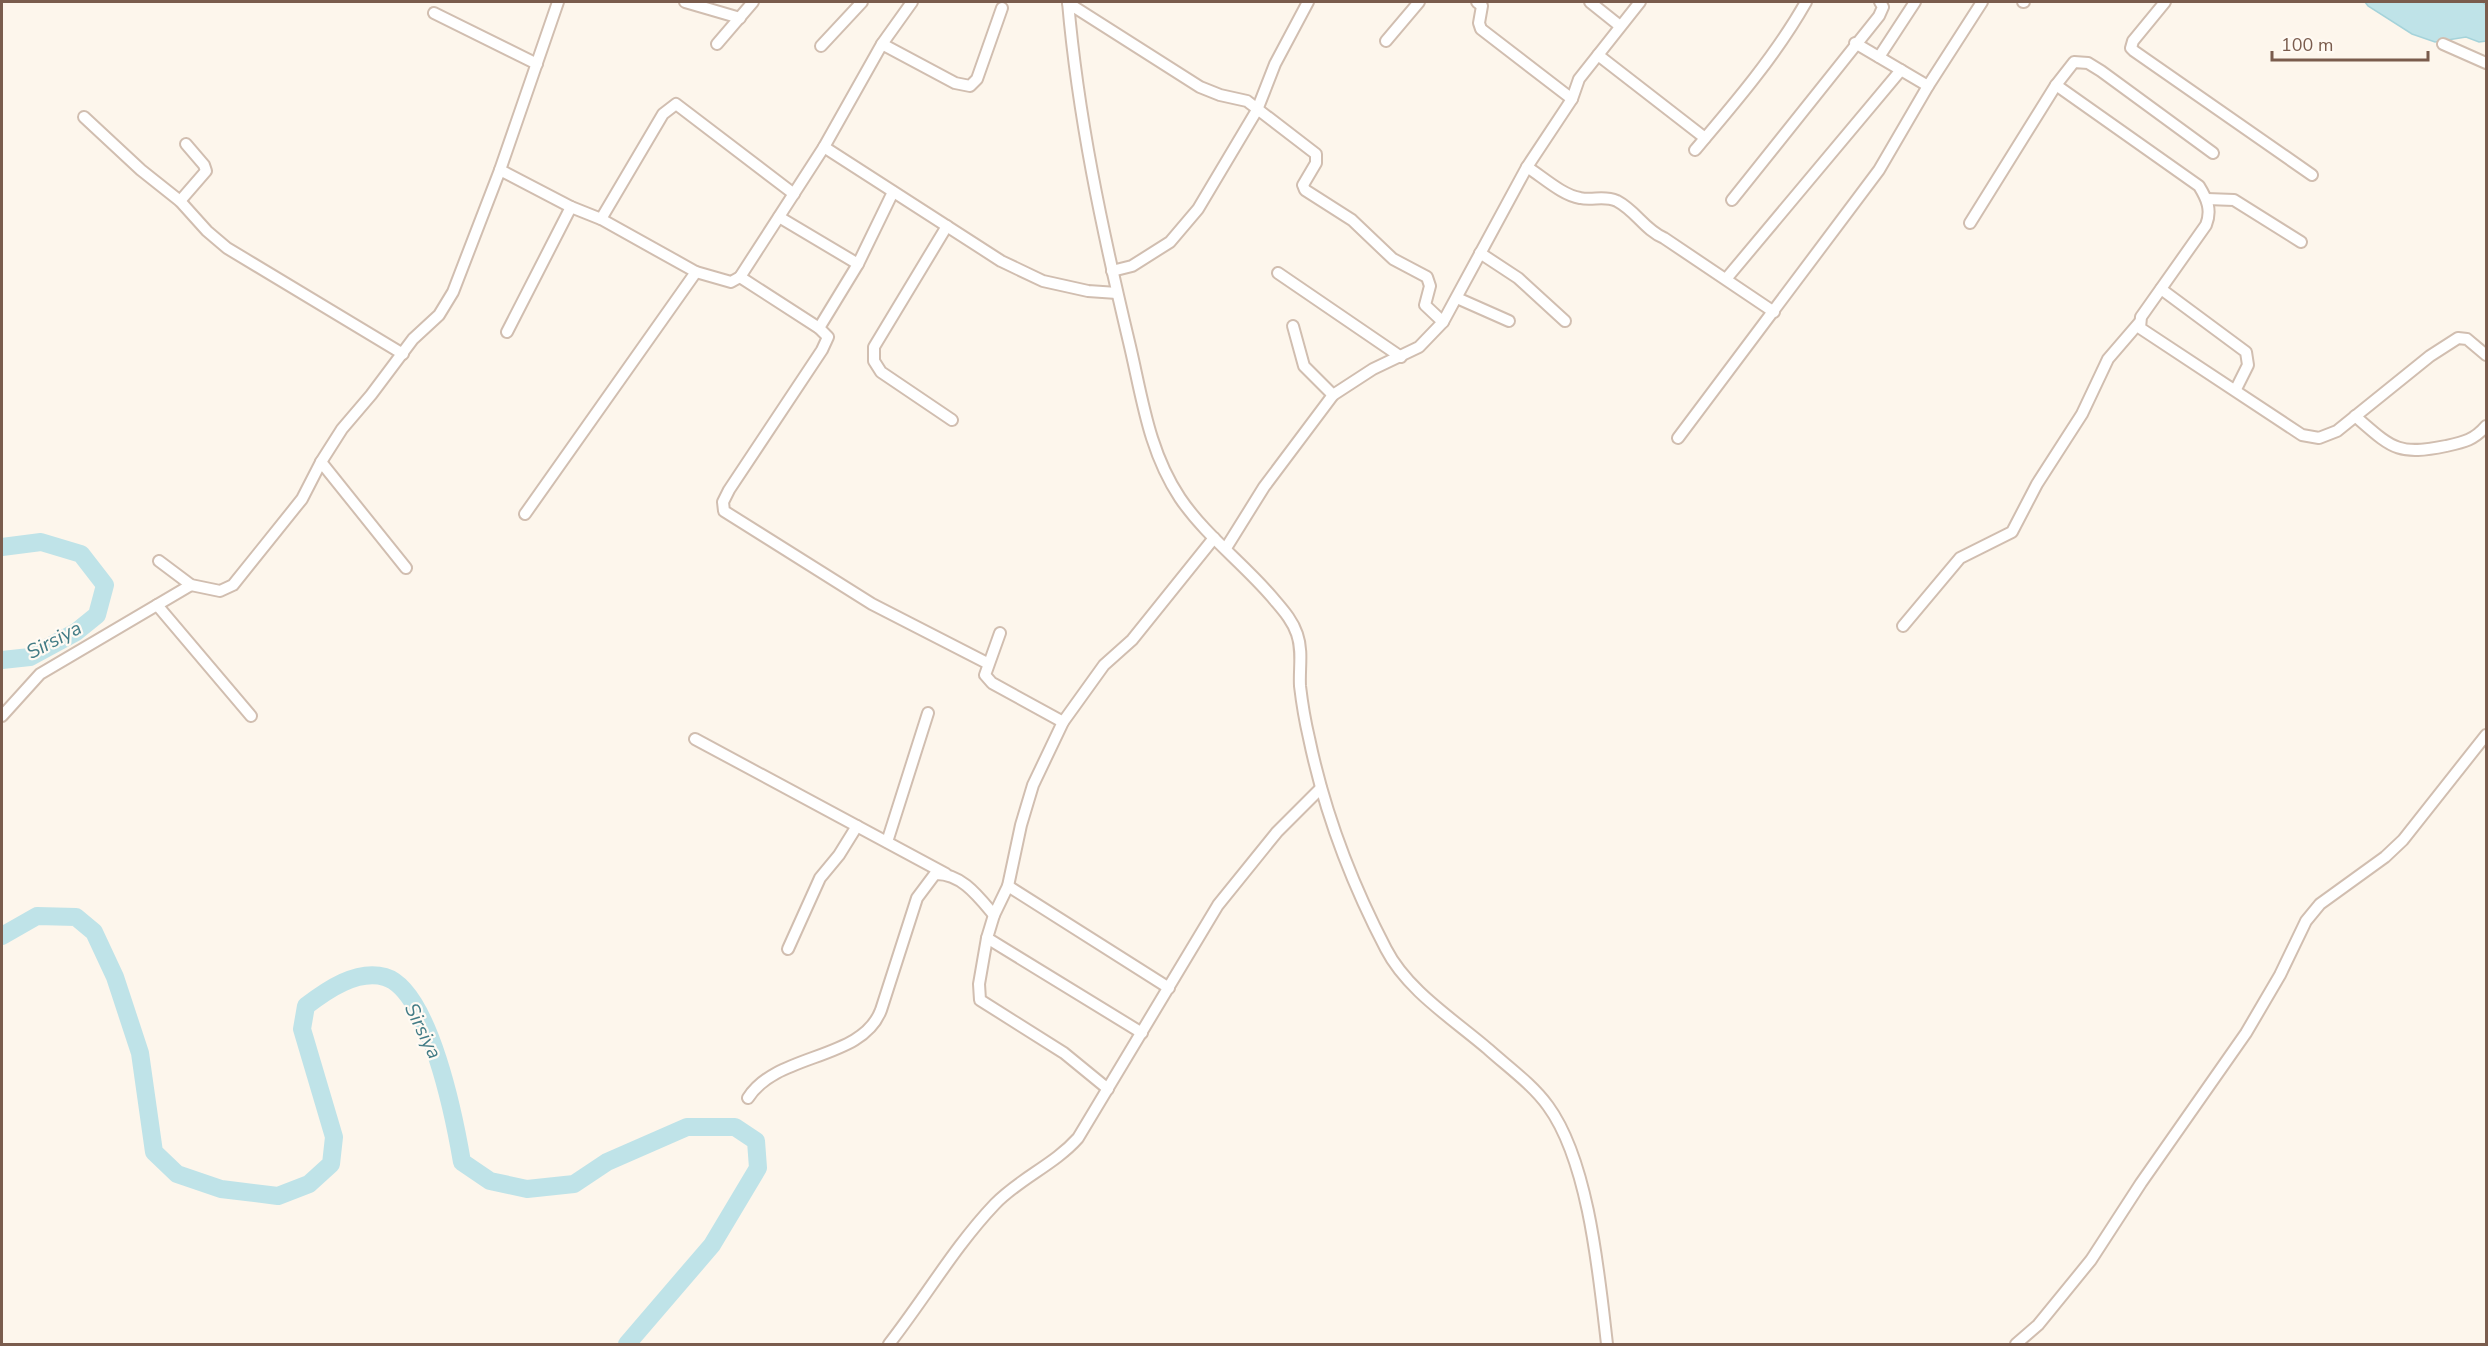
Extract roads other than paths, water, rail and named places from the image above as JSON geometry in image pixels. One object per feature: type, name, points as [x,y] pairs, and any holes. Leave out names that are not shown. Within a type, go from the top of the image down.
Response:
[{"type":"street","points":[[159,561],[191,585],[220,591],[232,585],[302,499],[321,462],[342,429],[413,339],[439,315],[453,292],[500,170],[558,2]]},
{"type":"street","points":[[685,2],[740,18]]},
{"type":"street","points":[[717,45],[753,2]]},
{"type":"street","points":[[821,46],[862,2]]},
{"type":"street","points":[[500,170],[571,207],[601,219],[696,272],[731,282],[740,276],[794,194],[824,147],[882,44],[912,2]]},
{"type":"street","points":[[1068,2],[1200,87],[1220,95],[1247,101],[1316,154],[1316,163],[1303,185],[1305,190],[1352,220],[1393,259],[1427,277],[1430,286],[1425,305],[1443,322]]},
{"type":"street","points":[[1068,2],[1077,88],[1094,191],[1140,405],[1157,455],[1180,498],[1214,538],[1226,548],[1289,617],[1297,632],[1306,725],[1321,788],[1358,889],[1388,953],[1407,979],[1537,1093],[1558,1122],[1575,1166],[1584,1200],[1600,1280],[1606,1344]]},
{"type":"street","points":[[1112,271],[1132,266],[1170,242],[1183,227],[1230,158],[1257,110],[1275,64],[1308,2]]},
{"type":"street","points":[[1386,41],[1419,2]]},
{"type":"street","points":[[1477,2],[1482,6],[1479,23],[1481,29],[1572,99]]},
{"type":"street","points":[[1593,2],[1620,26]]},
{"type":"street","points":[[1226,548],[1264,487],[1333,395],[1373,369],[1419,346],[1443,322],[1527,167],[1572,99],[1579,79],[1640,2]]},
{"type":"street","points":[[1695,150],[1774,49],[1806,2]]},
{"type":"street","points":[[1732,200],[1855,43],[1879,16],[1883,7],[1880,2]]},
{"type":"street","points":[[1879,57],[1915,2]]},
{"type":"street","points":[[1678,438],[1879,170],[1928,86],[1982,2]]},
{"type":"street","points":[[2165,2],[2133,41],[2131,48],[2312,175]]},
{"type":"street","points":[[882,44],[955,83],[970,86],[977,79],[1002,8]]},
{"type":"street","points":[[434,13],[537,64]]},
{"type":"street","points":[[1855,43],[1928,86]]},
{"type":"street","points":[[2443,44],[2487,63]]},
{"type":"street","points":[[1598,55],[1706,138]]},
{"type":"street","points":[[1970,223],[2056,85],[2074,62],[2088,63],[2213,153]]},
{"type":"street","points":[[1726,279],[1901,70]]},
{"type":"street","points":[[1903,626],[1960,558],[2012,532],[2037,484],[2082,414],[2108,359],[2139,323],[2206,225],[2209,210],[2207,199],[2199,186],[2056,85]]},
{"type":"street","points":[[601,219],[663,114],[676,104],[794,194]]},
{"type":"street","points":[[84,117],[141,171],[180,201],[207,231],[227,248],[403,354]]},
{"type":"street","points":[[180,201],[206,171],[204,165],[186,144]]},
{"type":"street","points":[[824,147],[1001,261],[1043,281],[1088,291],[1117,293]]},
{"type":"street","points":[[1527,167],[1574,196],[1589,199],[1606,197],[1626,206],[1649,230],[1774,312]]},
{"type":"street","points":[[819,328],[858,264],[893,192]]},
{"type":"street","points":[[2207,199],[2234,200],[2301,243]]},
{"type":"street","points":[[507,332],[571,207]]},
{"type":"street","points":[[779,217],[858,264]]},
{"type":"street","points":[[946,226],[874,347],[874,361],[880,372],[952,420]]},
{"type":"street","points":[[1480,253],[1518,278],[1565,321]]},
{"type":"street","points":[[525,514],[696,272]]},
{"type":"street","points":[[1278,273],[1401,357]]},
{"type":"street","points":[[740,276],[819,328],[828,337],[822,350],[729,490],[723,502],[724,511],[872,604],[987,663]]},
{"type":"street","points":[[2161,289],[2246,352],[2248,365],[2236,389]]},
{"type":"street","points":[[1457,298],[1509,321]]},
{"type":"street","points":[[2139,323],[2140,328],[2310,438],[2327,436],[2355,417],[2430,356],[2458,338],[2467,339],[2487,355]]},
{"type":"street","points":[[1293,326],[1304,366],[1333,395]]},
{"type":"street","points":[[2355,417],[2392,445],[2413,452],[2470,441],[2487,426]]},
{"type":"street","points":[[321,462],[406,568]]},
{"type":"street","points":[[1108,1089],[1064,1053],[980,1000],[979,984],[987,938],[994,915],[1008,886],[1021,825],[1033,785],[1063,722],[1104,665],[1132,640],[1214,538]]},
{"type":"street","points":[[2,717],[40,674],[191,585]]},
{"type":"street","points":[[157,605],[251,716]]},
{"type":"street","points":[[1000,633],[987,663],[985,675],[992,683],[1063,722]]},
{"type":"street","points":[[887,842],[928,712]]},
{"type":"street","points":[[2016,1344],[2038,1325],[2091,1260],[2141,1183],[2246,1033],[2280,975],[2306,921],[2320,904],[2385,857],[2403,840],[2487,735]]},
{"type":"street","points":[[695,739],[946,874],[974,891],[994,915]]},
{"type":"street","points":[[890,1344],[973,1229],[1010,1189],[1063,1155],[1078,1138],[1218,905],[1277,832],[1321,788]]},
{"type":"street","points":[[788,949],[820,878],[839,855],[857,826]]},
{"type":"street","points":[[748,1098],[756,1085],[773,1074],[867,1034],[878,1021],[903,936],[917,898],[934,874],[946,874]]},
{"type":"street","points":[[1008,886],[1169,988]]},
{"type":"street","points":[[987,938],[1142,1033]]},
{"type":"water","points":[[2365,2],[2482,2],[2486,5],[2486,41],[2479,42],[2466,37],[2435,42],[2412,34]]},
{"type":"waterway","name":"Sirsiya","points":[[2,547],[41,542],[81,554],[105,585],[97,615],[76,632],[30,657],[2,660]]},
{"type":"waterway","name":"Sirsiya","points":[[2,936],[37,916],[76,917],[94,932],[115,977],[140,1053],[154,1152],[177,1174],[221,1189],[278,1196],[309,1184],[331,1164],[334,1137],[302,1029],[306,1006],[343,982],[364,976],[385,977],[401,987],[415,1006],[438,1059],[462,1162],[490,1181],[527,1189],[574,1184],[607,1162],[687,1127],[735,1127],[756,1141],[758,1168],[712,1245],[627,1344]]}]
